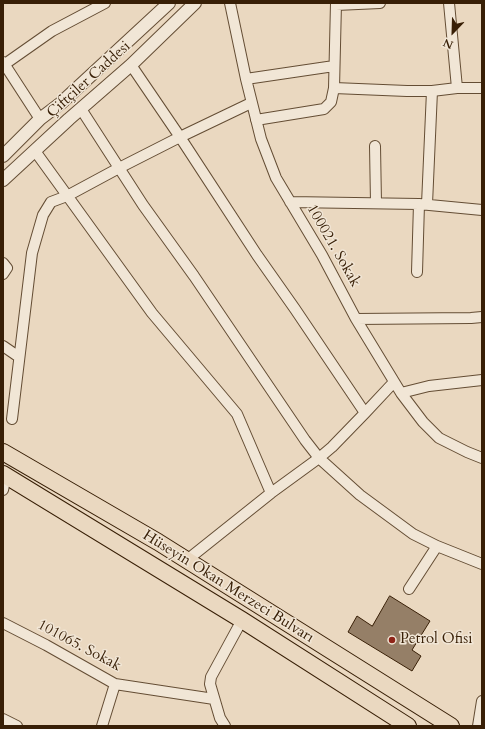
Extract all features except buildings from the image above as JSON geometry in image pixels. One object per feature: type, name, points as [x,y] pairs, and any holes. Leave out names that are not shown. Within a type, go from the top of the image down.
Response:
[{"type":"main road","name":"Hüseyin Okan Merzeci Bulvarı","points":[[3,452],[158,542],[451,726]]},
{"type":"main road","name":"Hüseyin Okan Merzeci Bulvarı","points":[[4,480],[242,620],[408,726]]},
{"type":"street","points":[[40,119],[4,63],[52,31],[105,3]]},
{"type":"street","name":"Çiftçiler Caddesi","points":[[3,156],[40,119],[61,103],[169,3]]},
{"type":"street","name":"Çiftçiler Caddesi","points":[[3,180],[81,108],[131,65],[195,3]]},
{"type":"street","name":"100021. Sokak","points":[[230,3],[251,103],[261,139],[276,178],[322,255],[356,319],[400,393],[423,422],[439,438],[482,458]]},
{"type":"street","points":[[256,120],[324,109],[331,102],[334,88],[336,4],[380,3]]},
{"type":"street","points":[[449,3],[457,88]]},
{"type":"street","points":[[131,65],[365,414]]},
{"type":"street","points":[[246,79],[334,66]]},
{"type":"street","points":[[334,88],[432,91],[457,88],[482,88]]},
{"type":"street","points":[[417,272],[432,91]]},
{"type":"street","points":[[12,419],[32,253],[43,215],[51,202],[67,196],[180,136],[251,103]]},
{"type":"street","points":[[81,108],[119,168],[305,440],[319,458],[360,495],[413,534],[437,546],[482,564]]},
{"type":"street","points":[[375,146],[376,203]]},
{"type":"street","points":[[35,152],[152,313],[237,414],[271,493]]},
{"type":"street","points":[[290,202],[423,204],[482,210]]},
{"type":"street","points":[[3,263],[7,268],[3,274]]},
{"type":"street","points":[[356,319],[482,317]]},
{"type":"street","points":[[3,346],[19,357]]},
{"type":"street","points":[[400,393],[429,386],[482,380]]},
{"type":"street","points":[[187,560],[271,493],[332,447],[394,382]]},
{"type":"street","points":[[409,589],[437,546]]},
{"type":"street","points":[[225,726],[220,718],[214,699],[210,684],[211,677],[242,620]]},
{"type":"street","name":"101065. Sokak","points":[[3,623],[46,645],[115,684],[214,699]]},
{"type":"street","points":[[102,726],[115,684]]},
{"type":"street","points":[[478,726],[482,701]]},
{"type":"street","points":[[3,719],[17,726]]},
{"type":"place","name":"Petrol Ofisi","points":[[392,640]]}]
